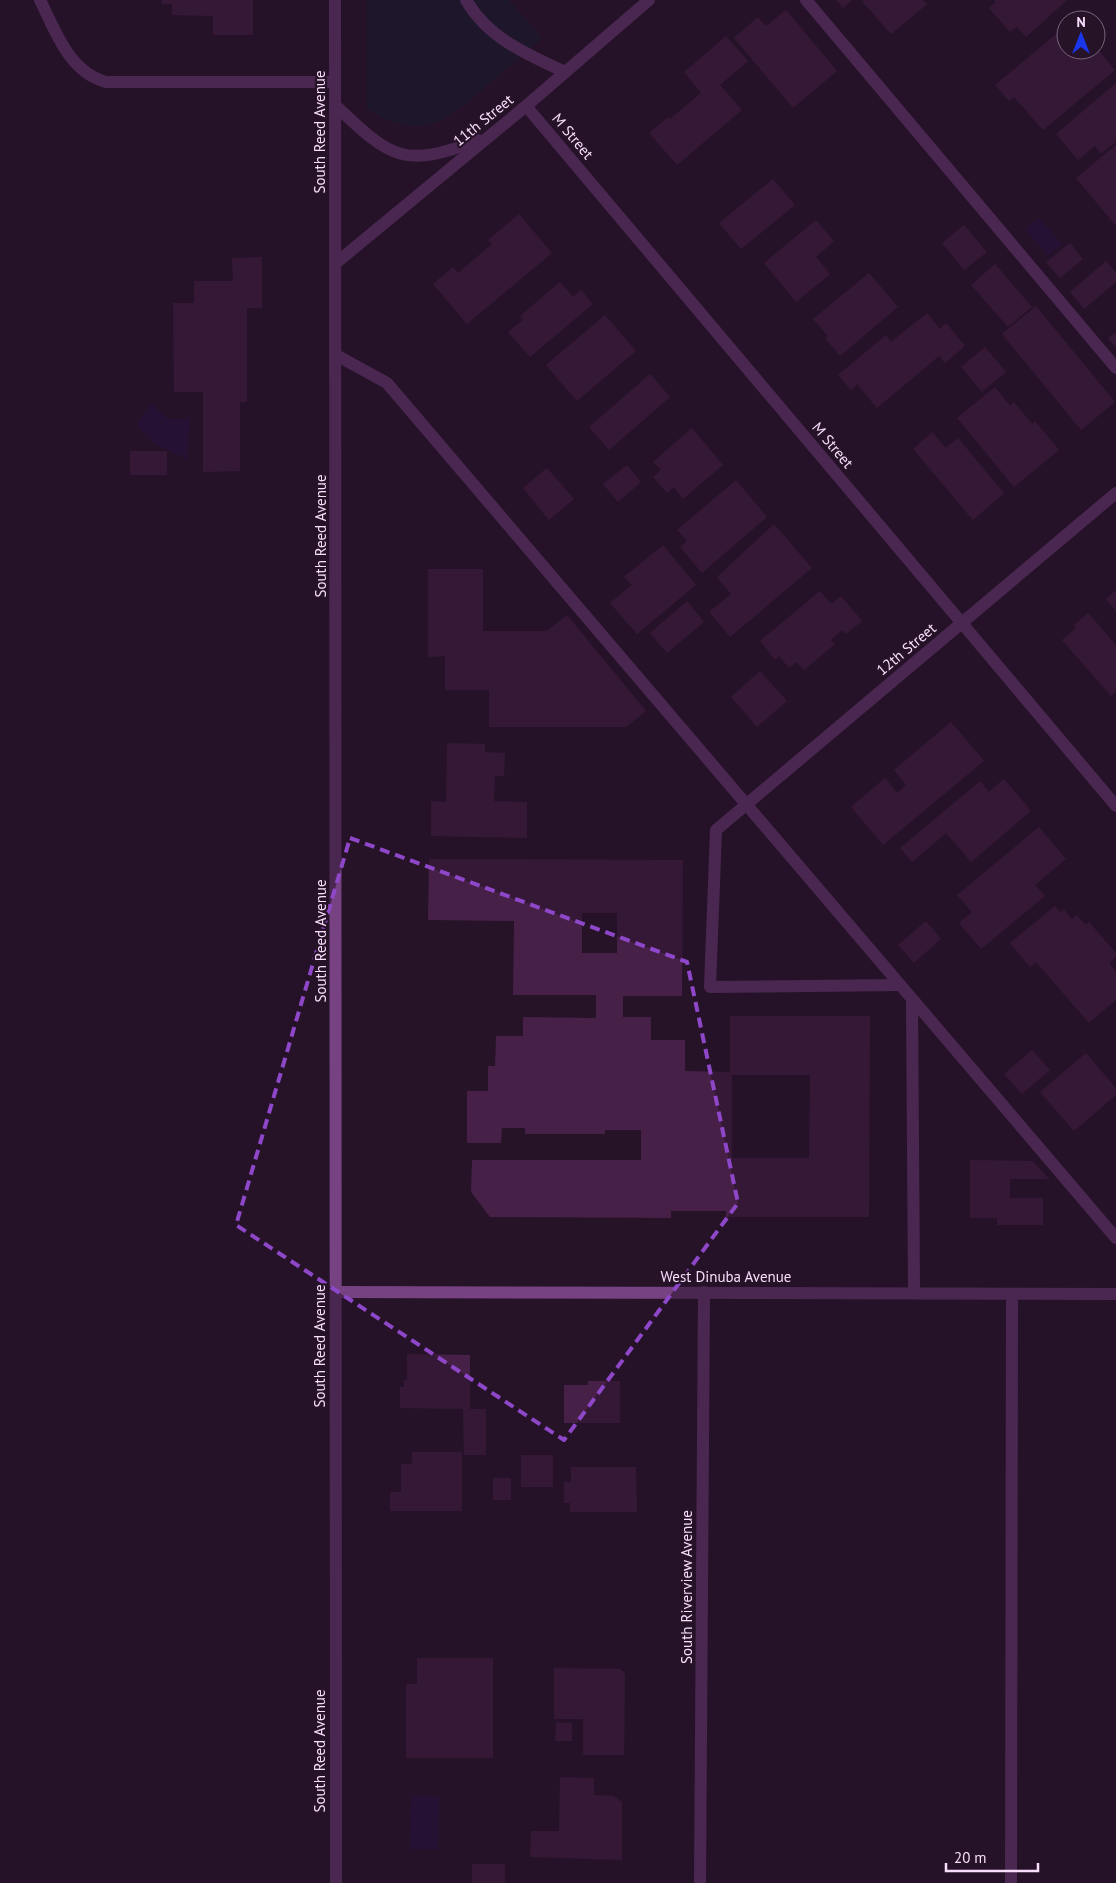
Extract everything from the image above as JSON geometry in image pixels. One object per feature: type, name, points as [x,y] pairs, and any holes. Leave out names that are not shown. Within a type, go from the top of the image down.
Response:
[{"type":"street","points":[[40,0],[66,51],[79,68],[93,79],[106,82],[335,82]]},
{"type":"street","name":"South Reed Avenue","points":[[335,0],[336,1883]]},
{"type":"street","points":[[466,0],[478,18],[497,36],[525,53],[565,72]]},
{"type":"street","name":"11th Street","points":[[336,263],[526,106],[649,0]]},
{"type":"street","points":[[806,0],[1116,368]]},
{"type":"street","points":[[335,105],[370,139],[384,149],[399,154],[415,156],[434,155],[454,150],[489,135]]},
{"type":"street","name":"M Street","points":[[526,106],[1116,806]]},
{"type":"street","points":[[336,355],[388,383],[1116,1238]]},
{"type":"street","name":"12th Street","points":[[900,985],[710,987],[716,830],[1116,493]]},
{"type":"street","points":[[912,1000],[914,1292]]},
{"type":"street","name":"West Dinuba Avenue","points":[[336,1292],[1116,1294]]},
{"type":"street","name":"South Riverview Avenue","points":[[700,1883],[704,1292]]},
{"type":"street","points":[[1011,1883],[1012,1294]]},
{"type":"highlighted area","points":[[350,838],[687,962],[738,1203],[564,1440],[236,1225]]},
{"type":"shaded area","points":[[367,0],[509,0],[542,38],[468,102],[442,120],[416,126],[402,124],[386,119],[367,109]]},
{"type":"shaded area","points":[[1039,218],[1062,244],[1048,256],[1025,229]]},
{"type":"shaded area","points":[[152,404],[168,419],[190,419],[187,459],[153,443],[137,424]]},
{"type":"shaded area","points":[[411,1795],[439,1796],[438,1850],[410,1849]]},
{"type":"building","points":[[162,0],[253,0],[253,35],[213,35],[213,16],[172,15],[172,4],[162,4]]},
{"type":"building","points":[[836,0],[852,0],[843,8]]},
{"type":"building","points":[[923,0],[927,4],[891,34],[862,1]]},
{"type":"building","points":[[994,0],[1067,0],[1026,37],[1017,27],[1010,32],[989,8],[996,2]]},
{"type":"building","points":[[786,10],[837,71],[793,108],[734,38],[758,17],[766,26]]},
{"type":"building","points":[[1056,34],[1056,60],[1106,59],[1115,70],[1043,130],[1014,97],[1009,101],[995,85]]},
{"type":"building","points":[[726,36],[748,61],[720,85],[742,110],[677,165],[649,133],[668,117],[670,119],[701,93],[684,72]]},
{"type":"building","points":[[1116,83],[1116,142],[1101,154],[1095,146],[1078,160],[1056,134]]},
{"type":"building","points":[[1116,145],[1116,226],[1076,178]]},
{"type":"building","points":[[773,179],[795,205],[741,249],[719,223]]},
{"type":"building","points":[[519,214],[552,253],[467,324],[433,284],[453,267],[458,273],[492,244],[488,240]]},
{"type":"building","points":[[816,220],[834,241],[816,257],[830,274],[796,302],[764,263]]},
{"type":"building","points":[[964,225],[987,252],[964,270],[942,243]]},
{"type":"building","points":[[1070,243],[1083,259],[1060,278],[1046,262]]},
{"type":"building","points":[[262,257],[262,308],[247,308],[247,402],[240,402],[240,471],[203,472],[203,392],[174,392],[173,303],[194,303],[194,281],[233,281],[232,258]]},
{"type":"building","points":[[1106,261],[1116,272],[1116,282],[1084,309],[1070,292]]},
{"type":"building","points":[[995,264],[1032,307],[1008,327],[971,285]]},
{"type":"building","points":[[869,273],[898,307],[840,356],[825,338],[828,336],[813,319]]},
{"type":"building","points":[[560,282],[573,297],[581,290],[593,304],[530,357],[508,332],[523,320],[520,316]]},
{"type":"building","points":[[1036,306],[1115,402],[1081,430],[1002,334]]},
{"type":"building","points":[[927,313],[940,329],[946,323],[965,346],[945,363],[939,356],[877,408],[857,384],[851,390],[838,375],[886,335],[891,342]]},
{"type":"building","points":[[605,315],[636,351],[577,401],[546,365]]},
{"type":"building","points":[[1116,332],[1116,348],[1108,338]]},
{"type":"building","points":[[985,347],[1006,372],[982,392],[961,367]]},
{"type":"building","points":[[650,374],[670,397],[609,450],[589,427]]},
{"type":"building","points":[[995,387],[1010,406],[1014,402],[1032,424],[1035,421],[1059,450],[1014,487],[957,418]]},
{"type":"building","points":[[692,428],[723,465],[683,499],[674,487],[667,493],[653,477],[661,470],[653,462]]},
{"type":"building","points":[[932,432],[946,448],[958,438],[1004,493],[973,520],[913,449]]},
{"type":"building","points":[[130,451],[167,451],[167,475],[130,475]]},
{"type":"building","points":[[627,465],[641,482],[618,502],[603,484]]},
{"type":"building","points":[[547,468],[574,499],[549,520],[523,488]]},
{"type":"building","points":[[736,480],[767,517],[702,573],[680,547],[687,541],[677,530]]},
{"type":"building","points":[[774,524],[812,568],[730,637],[709,612],[731,594],[717,577]]},
{"type":"building","points":[[663,545],[696,585],[637,634],[610,603],[632,585],[624,577]]},
{"type":"building","points":[[428,569],[483,569],[483,631],[547,631],[567,615],[646,711],[626,727],[489,727],[489,690],[445,690],[445,656],[428,657]]},
{"type":"building","points":[[1116,590],[1116,611],[1106,599]]},
{"type":"building","points":[[820,591],[831,604],[841,596],[862,621],[846,634],[842,630],[831,640],[835,644],[804,670],[797,662],[789,668],[779,656],[775,660],[760,641]]},
{"type":"building","points":[[687,601],[704,622],[667,653],[650,633]]},
{"type":"building","points":[[1088,613],[1116,645],[1116,691],[1111,696],[1062,640],[1076,628],[1074,625]]},
{"type":"building","points":[[760,671],[787,701],[757,727],[731,697]]},
{"type":"building","points":[[951,722],[984,761],[883,845],[851,807],[885,778],[897,793],[906,785],[894,770]]},
{"type":"building","points":[[447,743],[485,744],[485,752],[505,753],[504,776],[495,776],[494,801],[527,802],[527,838],[431,836],[431,801],[446,802]]},
{"type":"building","points":[[1004,779],[1031,811],[971,862],[946,833],[912,862],[900,848],[980,781],[989,792]]},
{"type":"building","points":[[1039,827],[1066,859],[1035,885],[1045,896],[981,949],[959,923],[972,912],[957,895]]},
{"type":"building","points":[[429,859],[683,860],[682,996],[623,996],[623,1017],[651,1017],[651,1040],[685,1040],[685,1071],[730,1072],[730,1016],[870,1016],[869,1217],[726,1217],[726,1211],[671,1211],[671,1218],[490,1217],[471,1192],[472,1160],[641,1160],[641,1130],[605,1130],[605,1134],[525,1134],[525,1128],[502,1128],[501,1143],[467,1143],[467,1091],[488,1091],[488,1066],[495,1066],[496,1036],[523,1036],[523,1017],[596,1018],[596,995],[513,995],[514,921],[428,920]],"holes":[[[582,913],[617,913],[617,953],[582,953]],[[732,1075],[810,1075],[809,1158],[732,1158]]]},
{"type":"building","points":[[1055,906],[1060,912],[1064,909],[1072,919],[1077,915],[1086,925],[1089,922],[1116,953],[1116,957],[1109,963],[1116,971],[1116,1000],[1089,1023],[1036,962],[1030,967],[1010,943]]},
{"type":"building","points":[[926,921],[941,939],[914,963],[898,945]]},
{"type":"building","points":[[1032,1050],[1050,1070],[1022,1094],[1004,1074]]},
{"type":"building","points":[[1086,1053],[1116,1088],[1116,1095],[1074,1131],[1040,1092]]},
{"type":"building","points":[[970,1160],[1033,1161],[1049,1179],[1010,1179],[1010,1198],[1043,1198],[1043,1225],[997,1225],[997,1218],[970,1218]]},
{"type":"building","points":[[407,1354],[470,1355],[470,1409],[486,1409],[486,1455],[464,1455],[463,1409],[400,1408],[400,1387],[404,1387],[404,1380],[407,1380]]},
{"type":"building","points":[[588,1381],[620,1381],[620,1423],[564,1423],[564,1385],[588,1385]]},
{"type":"building","points":[[412,1452],[462,1452],[462,1511],[390,1511],[390,1492],[401,1492],[401,1464],[412,1464]]},
{"type":"building","points":[[521,1455],[553,1455],[553,1487],[521,1487]]},
{"type":"building","points":[[571,1467],[636,1467],[637,1512],[570,1512],[570,1503],[564,1503],[564,1482],[571,1482]]},
{"type":"building","points":[[493,1478],[511,1478],[511,1500],[493,1500]]},
{"type":"building","points":[[417,1658],[493,1658],[493,1758],[406,1758],[406,1684],[417,1684]]},
{"type":"building","points":[[554,1668],[619,1669],[623,1671],[625,1675],[624,1755],[583,1755],[583,1719],[554,1719]]},
{"type":"building","points":[[556,1722],[572,1723],[572,1741],[555,1741]]},
{"type":"building","points":[[560,1777],[594,1778],[594,1795],[613,1796],[622,1802],[622,1860],[530,1857],[531,1831],[559,1831]]},
{"type":"building","points":[[472,1864],[505,1864],[505,1883],[472,1883]]}]
